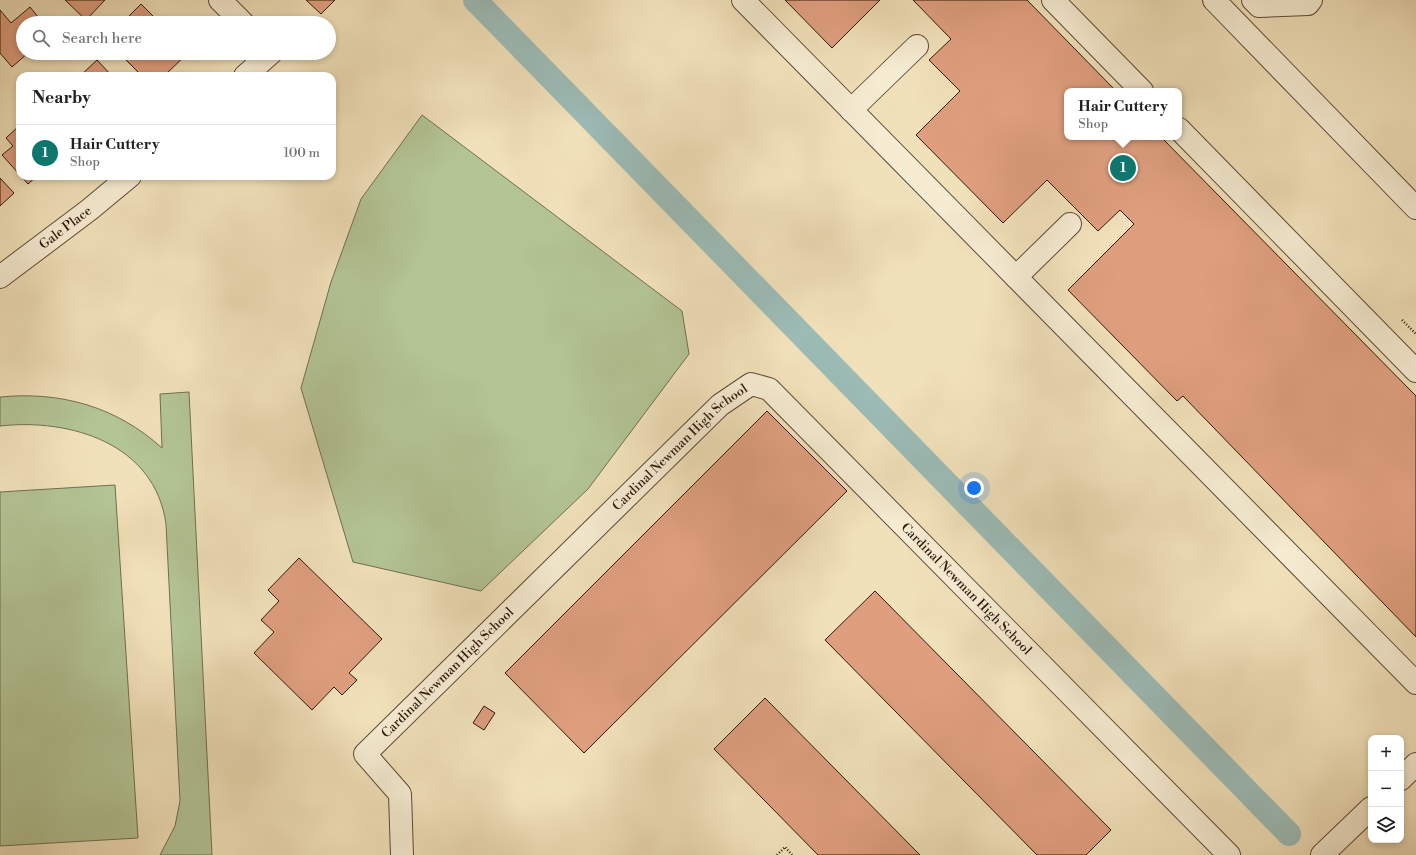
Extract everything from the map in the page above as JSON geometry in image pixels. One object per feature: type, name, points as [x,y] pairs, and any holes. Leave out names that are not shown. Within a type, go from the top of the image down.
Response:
[{"type":"street","points":[[220,0],[236,16]]},
{"type":"street","points":[[743,0],[1416,683]]},
{"type":"street","points":[[1053,0],[1139,88]]},
{"type":"street","points":[[1214,0],[1416,208]]},
{"type":"street","points":[[1259,2],[1308,4],[1311,0]]},
{"type":"street","points":[[851,110],[917,46]]},
{"type":"street","points":[[250,72],[263,60]]},
{"type":"street","points":[[1182,131],[1416,371]]},
{"type":"street","name":"Gale Place","points":[[0,277],[89,210],[125,180]]},
{"type":"street","points":[[1016,277],[1070,224]]},
{"type":"street","name":"Cardinal Newman High School","points":[[402,855],[400,794],[365,754],[720,405],[751,384],[770,389],[1229,855]]},
{"type":"street","points":[[1404,776],[1416,764]]},
{"type":"street","points":[[1322,855],[1368,811]]},
{"type":"path","points":[[1402,320],[1416,334]]},
{"type":"path","points":[[777,855],[785,847],[792,855]]},
{"type":"green space","points":[[422,115],[682,311],[689,354],[588,489],[481,591],[353,562],[301,388],[331,282],[361,199]]},
{"type":"green space","points":[[189,392],[212,855],[160,855],[175,826],[180,801],[166,524],[159,496],[145,474],[127,456],[106,442],[81,432],[54,427],[27,425],[0,426],[0,397],[45,397],[87,405],[107,412],[126,422],[145,434],[162,448],[160,394]]},
{"type":"green space","points":[[115,485],[138,838],[0,846],[0,492]]},
{"type":"building","points":[[65,0],[105,0],[90,16],[82,16]]},
{"type":"building","points":[[306,0],[335,0],[321,14]]},
{"type":"building","points":[[785,0],[880,0],[832,48]]},
{"type":"building","points":[[913,0],[1027,0],[1113,88],[1064,88],[1064,140],[1164,140],[1416,396],[1416,637],[1183,396],[1177,401],[1068,290],[1134,224],[1120,210],[1098,231],[1047,180],[1003,223],[916,135],[960,91],[929,60],[951,39]]},
{"type":"building","points":[[141,4],[153,16],[129,16]]},
{"type":"building","points":[[30,7],[37,16],[19,16]]},
{"type":"building","points":[[0,10],[11,23],[16,19],[16,60],[20,60],[12,67],[0,53]]},
{"type":"building","points":[[97,60],[108,72],[84,72]]},
{"type":"building","points":[[126,60],[181,60],[168,72],[138,72]]},
{"type":"building","points":[[16,129],[16,171],[2,155],[13,146],[6,138]]},
{"type":"building","points":[[0,178],[14,193],[0,206]]},
{"type":"building","points":[[24,180],[32,180],[28,184]]},
{"type":"building","points":[[767,411],[847,491],[584,753],[505,673]]},
{"type":"building","points":[[299,558],[382,639],[349,673],[357,680],[342,695],[334,687],[312,710],[254,653],[274,632],[261,620],[279,601],[268,590]]},
{"type":"building","points":[[875,591],[1111,830],[1086,855],[1037,855],[825,640]]},
{"type":"building","points":[[765,698],[920,855],[818,855],[714,749]]},
{"type":"building","points":[[484,706],[495,713],[484,730],[473,723]]},
{"type":"waterway","points":[[475,0],[1289,834]]},
{"type":"place","name":"Hair Cuttery","points":[[1123,168]]}]
